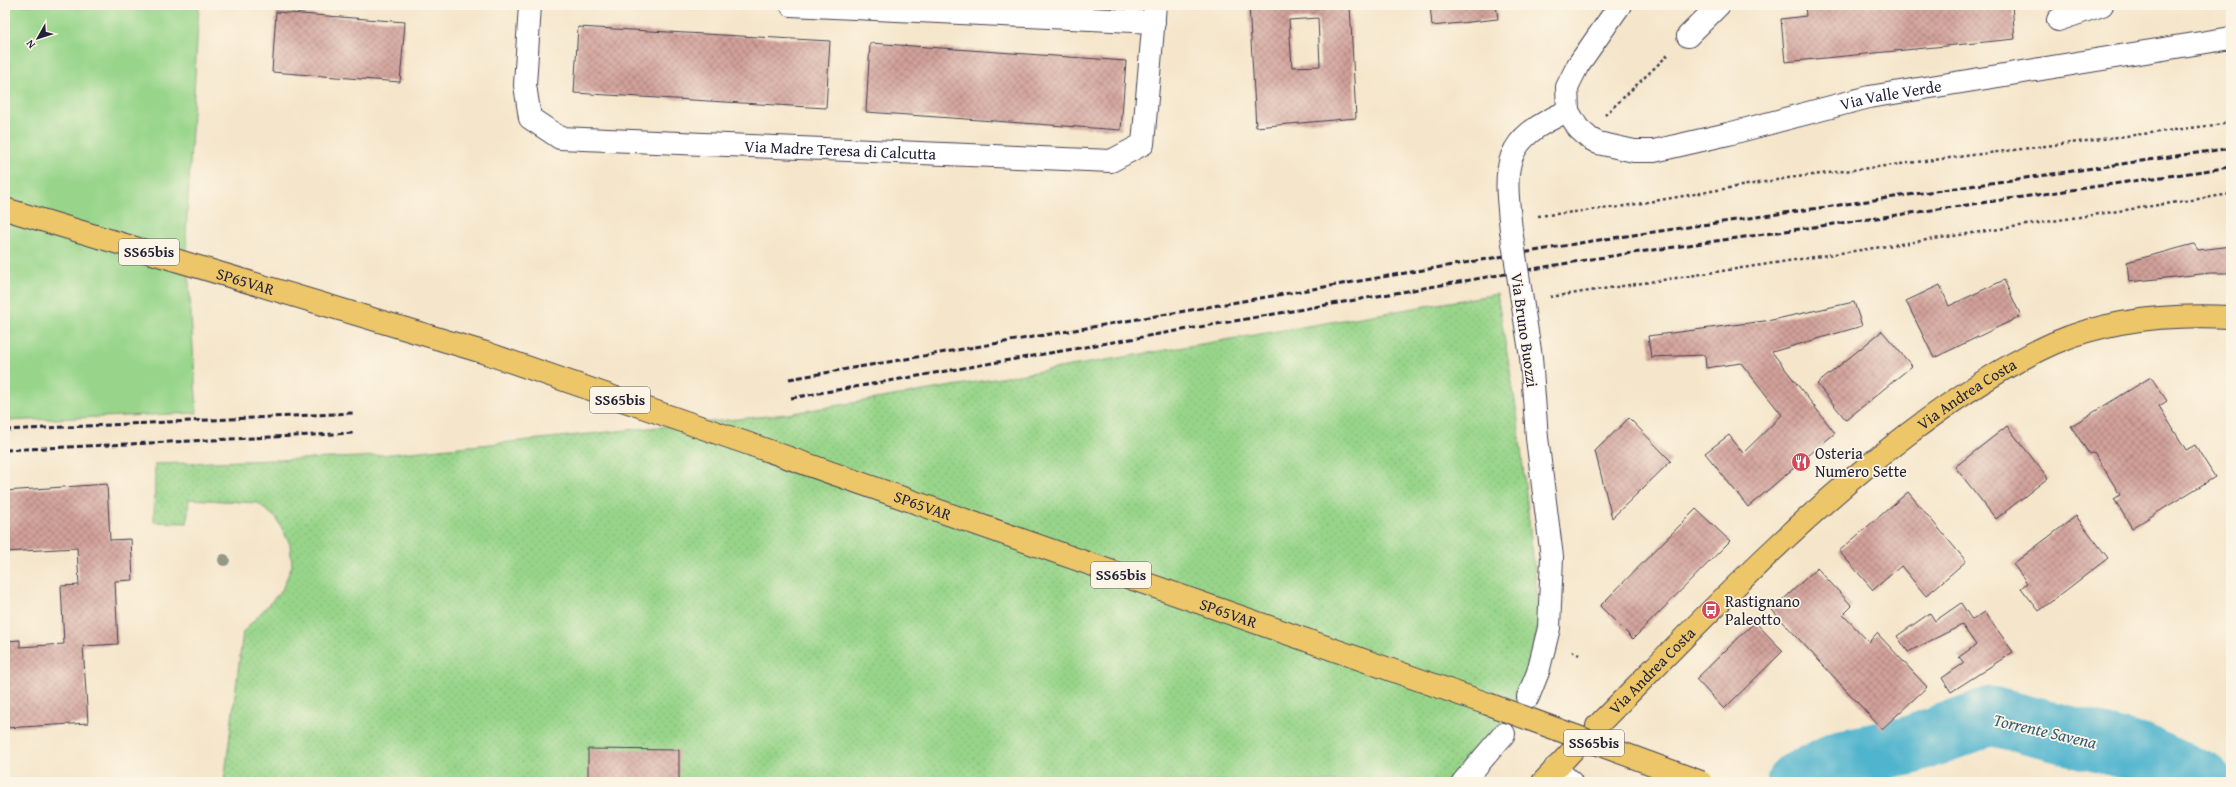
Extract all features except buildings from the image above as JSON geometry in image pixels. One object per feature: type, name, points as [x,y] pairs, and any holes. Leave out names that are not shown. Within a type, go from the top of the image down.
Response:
[{"type":"main road","name":"SP65VAR","points":[[5,209],[486,353],[1488,704],[1701,782]]},
{"type":"main road","name":"Via Andrea Costa","points":[[1597,726],[1711,610],[1829,498],[1940,410],[2003,369],[2054,342],[2097,328],[2128,322],[2189,315],[2231,317]]},
{"type":"main road","points":[[1556,777],[1573,750]]},
{"type":"street","name":"Via Madre Teresa di Calcutta","points":[[530,5],[525,86],[530,118],[560,138],[1111,161],[1143,144],[1155,13],[791,5]]},
{"type":"street","points":[[1568,111],[1567,87],[1578,65],[1620,5]]},
{"type":"street","points":[[1688,36],[1719,5]]},
{"type":"street","points":[[2058,20],[2102,5]]},
{"type":"street","name":"Via Valle Verde","points":[[1568,111],[1583,133],[1598,143],[1634,151],[1654,151],[1728,134],[1869,97],[1989,76],[2231,38]]},
{"type":"street","name":"Via Bruno Buozzi","points":[[1528,697],[1538,672],[1549,628],[1552,557],[1537,438],[1531,357],[1506,197],[1506,177],[1515,150],[1525,136],[1535,127],[1568,111]]},
{"type":"street","points":[[1463,782],[1504,734]]},
{"type":"path","points":[[1583,133],[1614,108],[1688,36]]},
{"type":"path","points":[[1511,225],[1788,178],[2231,123]]},
{"type":"path","points":[[1521,298],[2231,194]]},
{"type":"green space","points":[[5,5],[199,5],[186,234],[197,413],[5,421]]},
{"type":"green space","points":[[1497,294],[1517,413],[1540,620],[1520,703],[1449,782],[224,782],[243,632],[282,590],[292,565],[290,544],[277,519],[258,503],[189,499],[187,523],[154,522],[155,464],[361,457],[787,414]]},
{"type":"waterway","name":"Torrente Savena","points":[[1796,782],[1841,759],[1908,746],[1991,716],[2139,753],[2204,782]]},
{"type":"railway","points":[[789,379],[1592,241],[2231,148]]},
{"type":"railway","points":[[791,398],[1591,259],[2231,167]]},
{"type":"railway","points":[[5,430],[354,413]]},
{"type":"railway","points":[[5,450],[355,433]]},
{"type":"place","name":"Osteria Numero Sette","points":[[1801,462]]},
{"type":"place","name":"Rastignano Paleotto","points":[[1711,610]]}]
